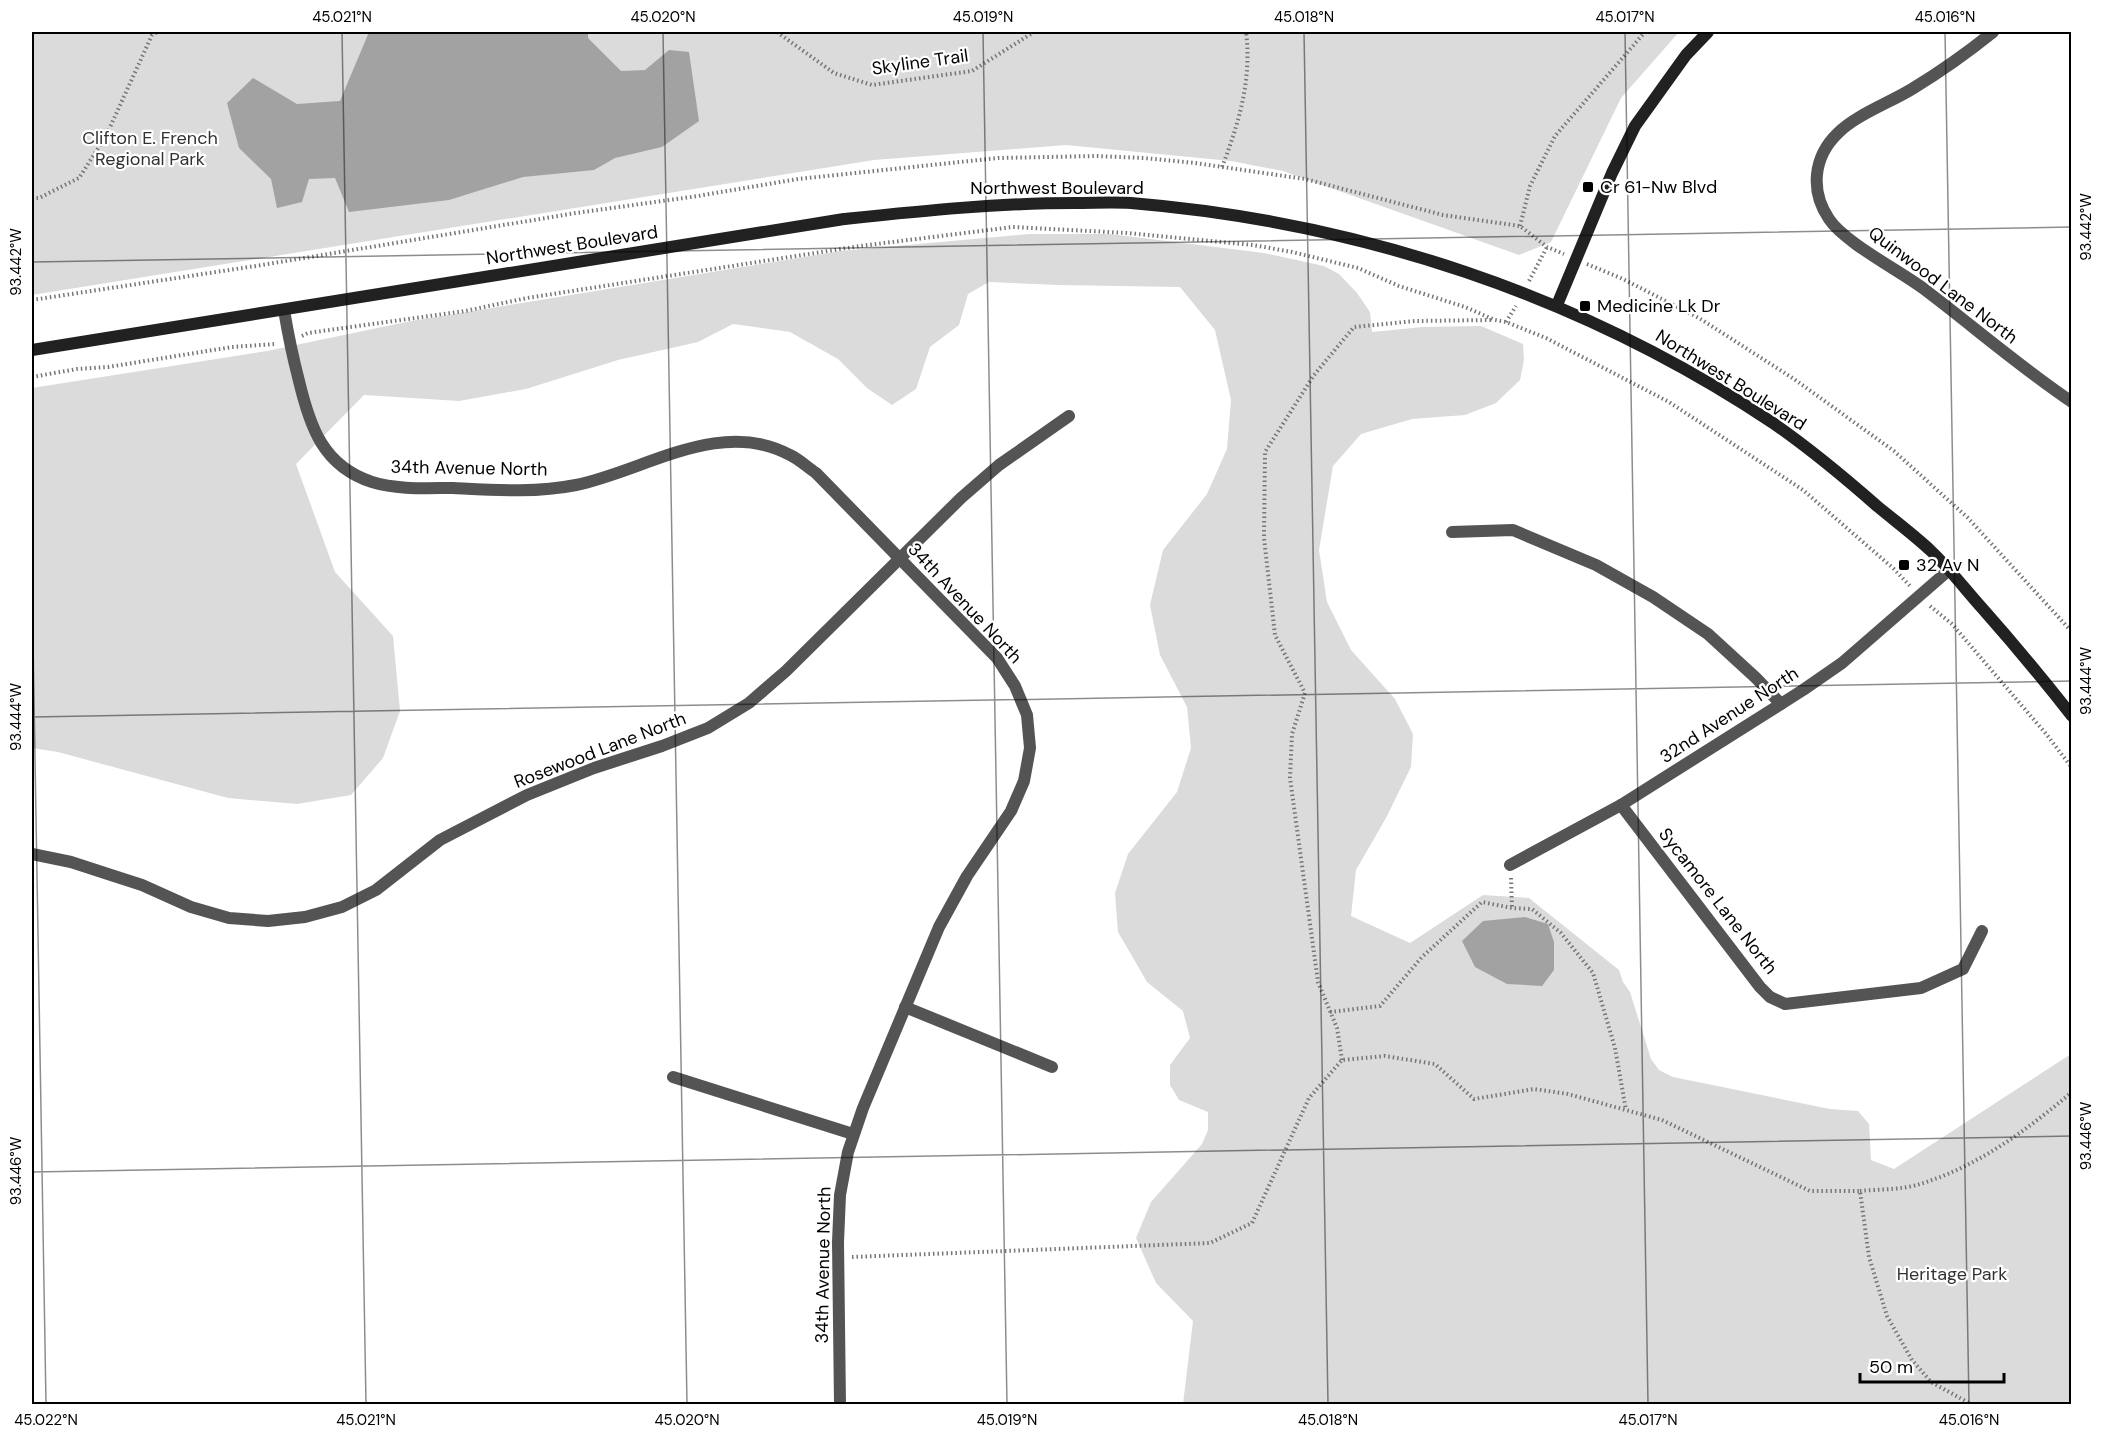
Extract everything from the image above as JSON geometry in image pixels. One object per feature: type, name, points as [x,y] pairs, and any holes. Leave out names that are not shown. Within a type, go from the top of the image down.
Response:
[{"type":"main road","points":[[1557,305],[1612,173],[1635,126],[1686,55],[1708,32]]},
{"type":"main road","name":"Northwest Boulevard","points":[[32,350],[844,219],[941,208],[1035,203],[1128,203],[1223,214],[1320,230],[1416,256],[1511,287],[1557,305],[1602,325],[1691,372],[1775,424],[1930,550],[2035,668],[2072,716]]},
{"type":"street","name":"Quinwood Lane North","points":[[1993,32],[1966,54],[1838,132],[1818,162],[1816,181],[1820,202],[1830,221],[1846,236],[1923,288],[2040,380],[2072,402]]},
{"type":"street","name":"34th Avenue North","points":[[284,310],[289,342],[312,428],[327,452],[348,470],[372,482],[398,487],[541,489],[575,485],[694,447],[726,441],[758,444],[789,454],[816,473],[997,658],[1015,686],[1027,715],[1030,748],[1024,781],[1011,811],[968,876],[939,927],[853,1134],[848,1152],[840,1195],[838,1257],[840,1404]]},
{"type":"street","name":"Rosewood Lane North","points":[[32,854],[71,862],[132,882],[191,907],[229,918],[268,921],[305,917],[342,907],[376,890],[440,840],[527,795],[594,768],[708,728],[749,703],[786,671],[962,498],[999,465],[1069,416]]},
{"type":"street","points":[[1452,532],[1513,531],[1596,565],[1653,597],[1708,634],[1781,704]]},
{"type":"street","name":"32nd Avenue North","points":[[1510,865],[1621,805],[1781,704],[1842,663],[1949,570]]},
{"type":"street","name":"Sycamore Lane North","points":[[1621,805],[1760,987],[1770,997],[1785,1004],[1921,988],[1963,969],[1982,931]]},
{"type":"street","points":[[905,1007],[1053,1067]]},
{"type":"street","points":[[673,1077],[853,1134]]},
{"type":"path","points":[[32,198],[39,198],[79,178],[106,136],[152,35],[157,32]]},
{"type":"path","name":"Skyline Trail","points":[[777,32],[834,73],[872,84],[972,71],[1034,32]]},
{"type":"path","points":[[1222,167],[1239,124],[1247,81],[1246,32]]},
{"type":"path","points":[[1520,226],[1530,186],[1556,136],[1645,32]]},
{"type":"path","points":[[32,300],[262,266],[576,213],[798,179],[998,158],[1096,156],[1144,158],[1305,179],[1443,215],[1520,226],[1546,247]]},
{"type":"path","points":[[32,377],[232,347],[289,342],[308,333],[465,311],[527,298],[860,246],[1014,227],[1209,240],[1292,252],[1358,268],[1399,286],[1465,307],[1495,320]]},
{"type":"path","points":[[1597,269],[1623,279],[1699,318],[1794,379],[1894,451],[1968,518],[2072,632]]},
{"type":"path","points":[[1342,1060],[1337,1028],[1318,982],[1290,778],[1292,734],[1305,693],[1275,635],[1264,538],[1266,452],[1314,375],[1354,327],[1415,321],[1495,320],[1506,322],[1546,338],[1669,402],[1803,490],[1893,569],[1920,597],[1953,624],[2072,768]]},
{"type":"path","points":[[1510,865],[1512,908]]},
{"type":"path","points":[[1330,1011],[1380,1006],[1422,957],[1482,902],[1532,909],[1561,933],[1593,973],[1615,1048],[1626,1110]]},
{"type":"path","points":[[838,1257],[1210,1243],[1252,1223],[1309,1098],[1342,1060],[1385,1056],[1436,1064],[1474,1099],[1534,1089],[1568,1094],[1662,1120],[1810,1191],[1860,1191],[1918,1185],[1976,1162],[2072,1092]]},
{"type":"path","points":[[1860,1191],[1869,1257],[1887,1316],[1912,1360],[1931,1382],[1971,1404]]},
{"type":"green space","name":"Clifton E. French Regional Park","points":[[32,32],[1679,32],[1621,98],[1551,242],[1519,255],[1283,171],[1231,161],[1066,145],[874,160],[32,295]]},
{"type":"green space","name":"Heritage Park","points":[[1029,234],[1110,234],[1264,253],[1324,266],[1339,274],[1357,293],[1370,312],[1372,332],[1423,327],[1481,326],[1523,344],[1524,360],[1520,380],[1496,403],[1465,415],[1412,419],[1361,434],[1333,466],[1319,550],[1327,602],[1351,650],[1395,699],[1413,734],[1411,767],[1386,818],[1356,870],[1351,916],[1410,943],[1483,895],[1529,898],[1619,970],[1630,992],[1651,1059],[1659,1070],[1673,1077],[1830,1109],[1858,1111],[1869,1124],[1871,1160],[1894,1169],[2071,1054],[2071,1404],[1183,1404],[1193,1321],[1156,1283],[1136,1238],[1151,1202],[1202,1144],[1208,1130],[1208,1112],[1179,1100],[1170,1085],[1170,1065],[1190,1038],[1183,1011],[1147,982],[1118,932],[1115,893],[1128,854],[1177,792],[1191,748],[1187,707],[1160,655],[1150,605],[1163,550],[1207,494],[1227,449],[1231,400],[1215,330],[1180,287],[989,282],[968,294],[959,325],[930,347],[916,389],[892,405],[867,388],[838,359],[790,332],[733,324],[698,342],[618,360],[526,389],[459,401],[364,395],[296,464],[335,572],[393,636],[400,711],[383,758],[351,795],[297,804],[228,798],[58,752],[32,748],[32,388],[267,351],[411,321],[841,251]]},
{"type":"shaded area","points":[[369,32],[588,32],[588,38],[621,71],[645,70],[669,50],[689,52],[699,121],[662,147],[615,158],[594,170],[523,177],[449,200],[349,212],[335,178],[309,179],[302,202],[277,208],[271,179],[239,148],[227,103],[253,78],[297,104],[340,101]]},
{"type":"shaded area","points":[[1525,917],[1548,924],[1554,942],[1554,970],[1542,986],[1507,984],[1475,967],[1462,941],[1483,921]]},
{"type":"place","name":"Cr 61-Nw Blvd","points":[[1588,187]]},
{"type":"place","name":"Medicine Lk Dr","points":[[1585,306]]},
{"type":"place","name":"32 Av N","points":[[1904,565]]}]
